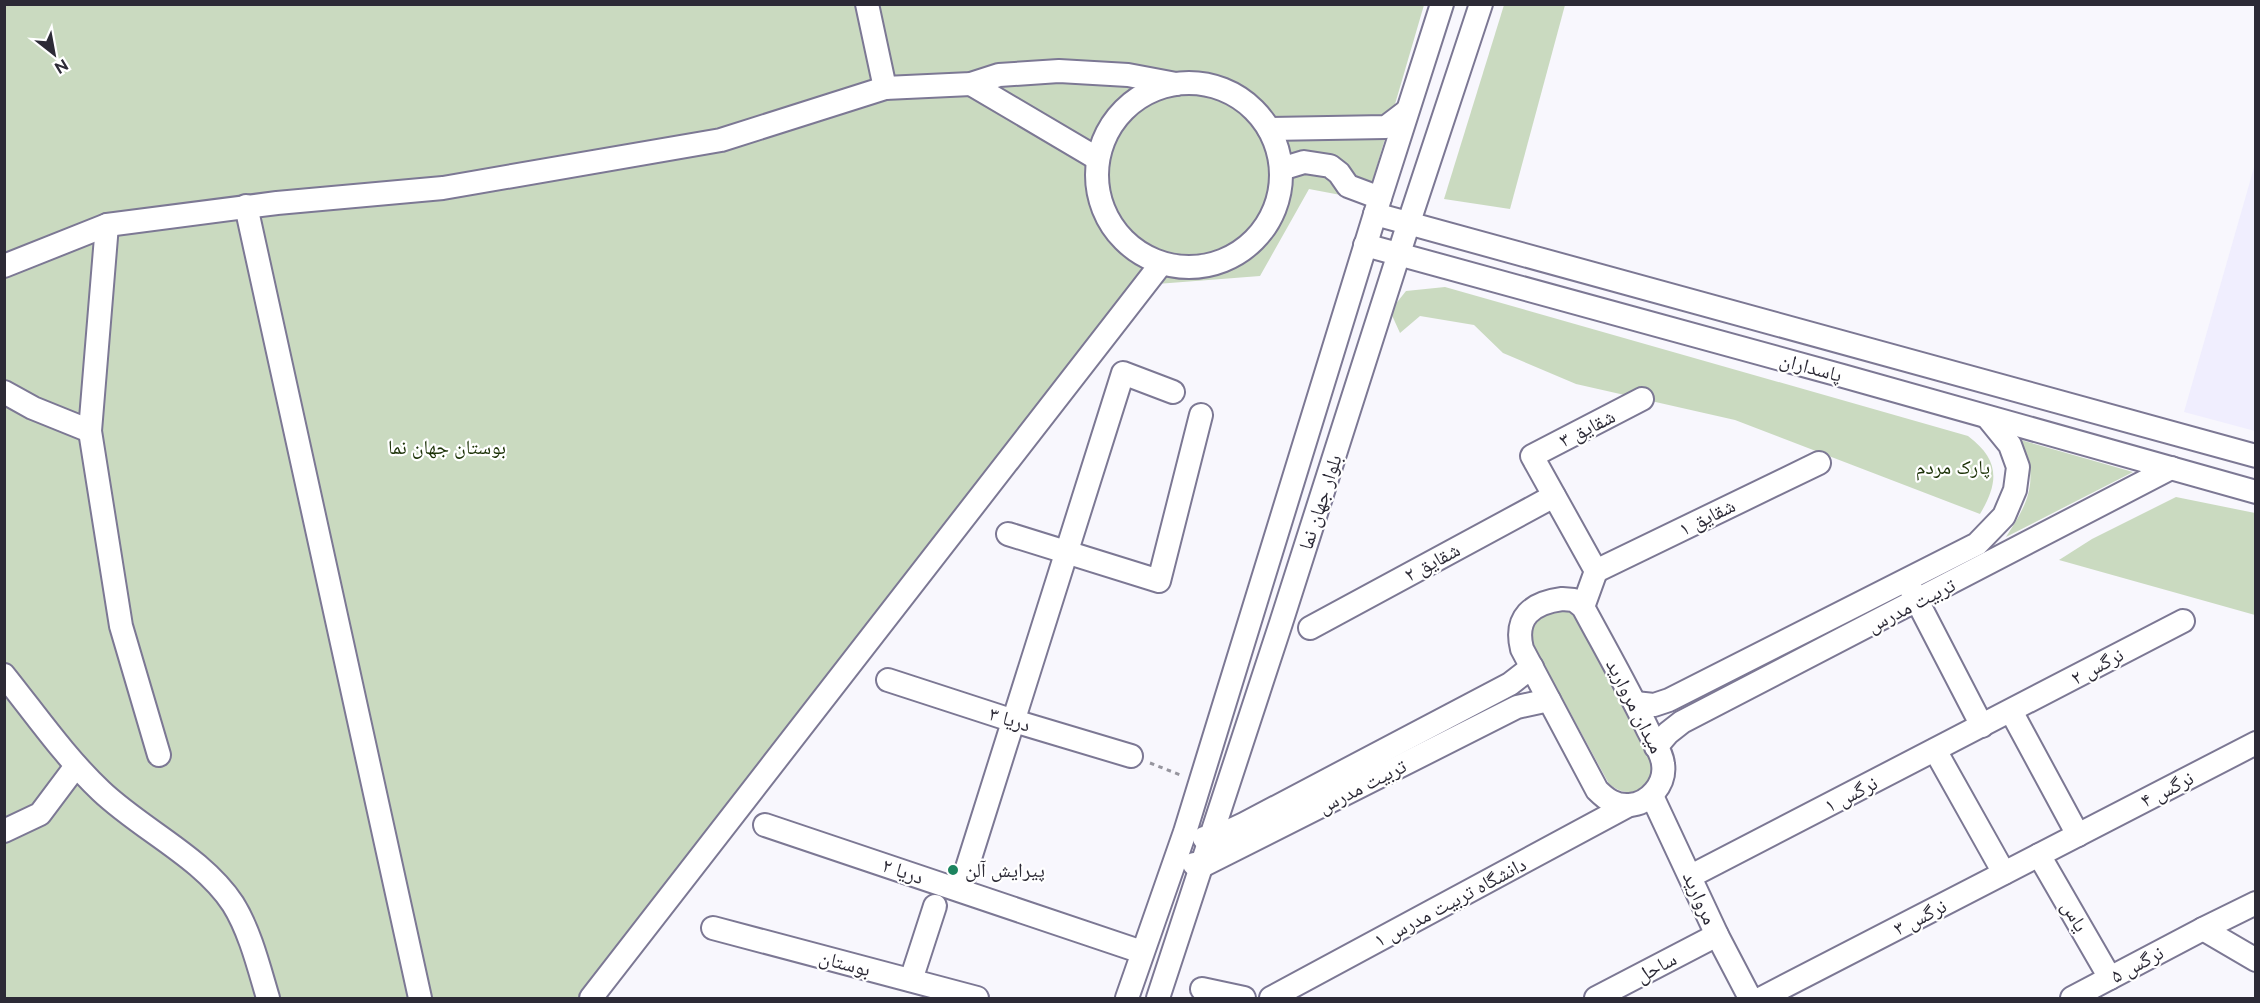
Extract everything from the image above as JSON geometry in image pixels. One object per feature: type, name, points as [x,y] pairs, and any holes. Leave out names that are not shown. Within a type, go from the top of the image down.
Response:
[{"type":"street","points":[[867,4],[885,88]]},
{"type":"street","name":"بلوار جهان نما","points":[[1127,999],[1185,832],[1377,206],[1442,4]]},
{"type":"street","name":"بلوار جهان نما","points":[[1158,999],[1481,4]]},
{"type":"street","points":[[4,266],[107,225],[246,206],[443,188],[721,140],[885,88],[971,84],[999,75],[1059,70],[1128,75],[1176,84],[1203,84],[1229,92],[1252,108],[1269,129],[1277,148],[1281,169],[1279,195],[1270,219],[1249,244],[1235,255],[1212,265],[1186,268],[1161,264],[1137,252],[1117,234],[1104,212],[1097,186],[1098,159],[1107,132],[1125,109],[1149,93],[1176,84]]},
{"type":"street","points":[[971,84],[1098,159]]},
{"type":"street","points":[[1269,129],[1386,127],[1407,111]]},
{"type":"street","name":"پاسداران","points":[[1281,169],[1304,162],[1330,166],[1339,172],[1348,186],[1377,206],[1409,222],[2256,456]]},
{"type":"street","points":[[246,206],[420,999]]},
{"type":"street","points":[[107,225],[90,431],[121,626],[159,754]]},
{"type":"street","name":"پاسداران","points":[[1365,245],[2256,492]]},
{"type":"street","points":[[591,999],[1161,264]]},
{"type":"street","points":[[1843,376],[1855,346]]},
{"type":"street","points":[[960,891],[1123,373],[1173,392]]},
{"type":"street","points":[[4,392],[33,408],[90,431]]},
{"type":"street","name":"شقایق ۳","points":[[1554,496],[1532,456],[1642,399]]},
{"type":"street","points":[[1008,534],[1159,581],[1201,415]]},
{"type":"street","name":"تربیت مدرس","points":[[1635,703],[1654,705],[1669,700],[1977,544],[2004,516],[2015,490],[2018,467],[2010,444],[1988,418]]},
{"type":"street","name":"شقایق ۱","points":[[1596,571],[1819,462]]},
{"type":"street","name":"تربیت مدرس","points":[[1656,747],[1682,722],[1917,602],[2171,468]]},
{"type":"street","points":[[1554,496],[1596,571],[1583,607],[1574,600],[1562,599],[1541,604],[1524,617],[1520,627],[1522,649],[1597,790],[1605,798],[1617,804],[1629,805],[1652,796]]},
{"type":"street","name":"شقایق ۲","points":[[1310,627],[1554,496]]},
{"type":"street","points":[[1906,580],[1982,726]]},
{"type":"street","name":"میدان مروارید","points":[[1583,607],[1635,703],[1663,762],[1663,774],[1652,796]]},
{"type":"street","name":"نرگس ۲","points":[[2011,711],[2183,621]]},
{"type":"street","name":"تربیت مدرس","points":[[1210,840],[1510,684],[1532,667]]},
{"type":"street","points":[[4,675],[76,766],[103,793],[208,875],[233,905],[253,949],[268,999]]},
{"type":"street","name":"دریا ۳","points":[[888,680],[1131,756]]},
{"type":"street","name":"تربیت مدرس","points":[[1202,866],[1517,707],[1549,700]]},
{"type":"street","points":[[2011,711],[2078,835]]},
{"type":"street","name":"نرگس ۱","points":[[1690,876],[2011,711]]},
{"type":"street","name":"نرگس ۴","points":[[2078,835],[2256,743]]},
{"type":"street","points":[[1935,750],[2004,873]]},
{"type":"street","points":[[4,831],[40,814],[76,766]]},
{"type":"street","name":"مروارید","points":[[1652,796],[1717,935],[1750,999]]},
{"type":"street","name":"۱ دانشگاه تربیت مدرس","points":[[1271,999],[1629,805]]},
{"type":"street","name":"دریا ۲","points":[[765,825],[1142,952]]},
{"type":"street","points":[[1185,832],[1210,840]]},
{"type":"street","name":"نرگس ۳","points":[[1762,999],[2078,835]]},
{"type":"street","name":"یاس","points":[[2039,855],[2110,978]]},
{"type":"street","points":[[1175,860],[1202,866]]},
{"type":"street","name":"۵ نرگس","points":[[2072,999],[2256,903]]},
{"type":"street","points":[[911,980],[935,906]]},
{"type":"street","name":"بوستان","points":[[713,928],[977,999]]},
{"type":"street","points":[[2203,929],[2256,960]]},
{"type":"street","name":"ساحل","points":[[1596,999],[1717,935]]},
{"type":"street","points":[[1202,989],[1244,999]]},
{"type":"path","points":[[1131,756],[1200,783]]},
{"type":"shaded area","points":[[2255,164],[2256,431],[2184,412]]},
{"type":"green space","name":"بوستان جهان نما","points":[[5,5],[1424,5],[1367,200],[1309,189],[1260,276],[1131,286],[910,567],[584,998],[5,998]]},
{"type":"green space","points":[[1504,5],[1565,5],[1510,209],[1444,199]]},
{"type":"green space","name":"پارک مردم","points":[[1445,287],[1968,436],[1986,454],[1991,463],[1993,482],[1991,492],[1980,514],[1735,420],[1576,384],[1503,353],[1474,325],[1420,316],[1400,333],[1390,311],[1406,291]]},
{"type":"green space","points":[[2021,440],[2133,472],[2006,537],[2029,491],[2030,468]]},
{"type":"green space","points":[[2176,497],[2255,513],[2255,615],[2059,560],[2092,539]]},
{"type":"green space","points":[[1564,610],[1572,612],[1578,618],[1652,761],[1649,779],[1645,785],[1633,792],[1625,792],[1609,784],[1533,644],[1533,630],[1540,619],[1550,613]]},
{"type":"place","name":"پیرایش آلن","points":[[953,870]]}]
